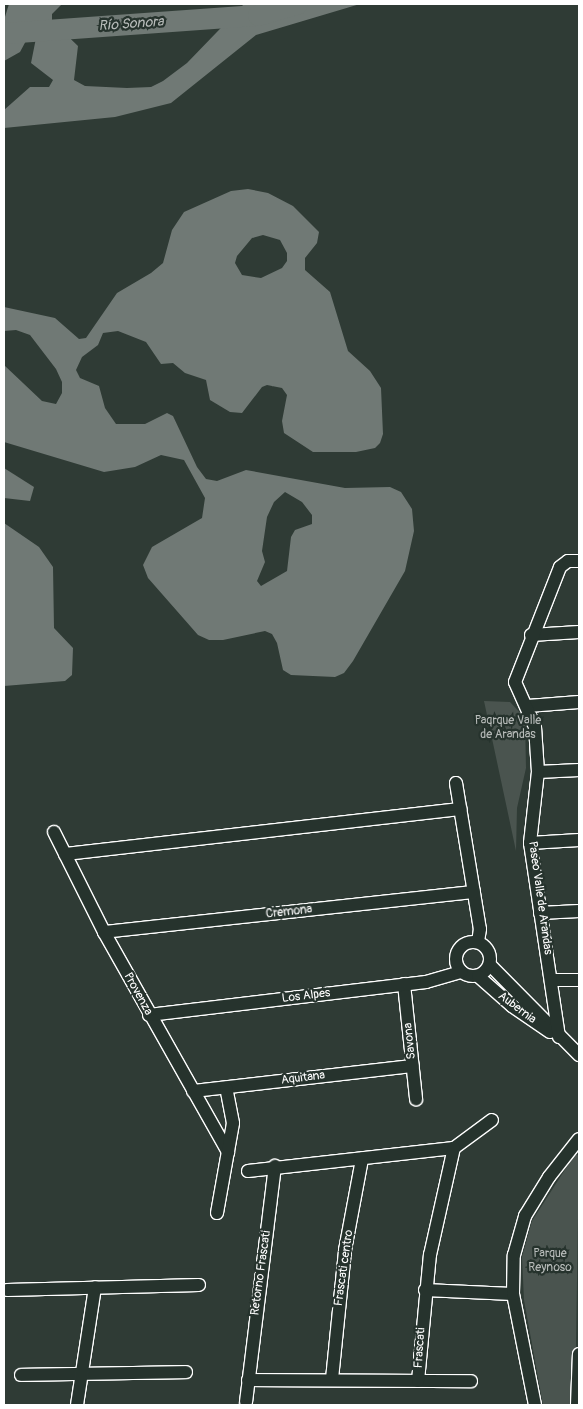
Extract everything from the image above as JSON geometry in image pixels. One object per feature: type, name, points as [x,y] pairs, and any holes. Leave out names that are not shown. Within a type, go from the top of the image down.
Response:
[{"type":"street","name":"Paseo Valle de Arandas","points":[[559,1037],[553,980],[540,913],[530,843],[538,772],[535,728],[528,706],[515,682],[531,635],[563,563],[579,561]]},
{"type":"street","points":[[531,635],[579,632]]},
{"type":"street","points":[[528,706],[579,702]]},
{"type":"street","points":[[538,772],[579,770]]},
{"type":"street","points":[[456,784],[480,929],[478,942]]},
{"type":"street","points":[[65,854],[460,809]]},
{"type":"street","name":"Provenza","points":[[54,832],[104,932],[149,1015],[228,1152]]},
{"type":"street","points":[[530,843],[579,840]]},
{"type":"street","name":"Cremona","points":[[104,932],[474,892]]},
{"type":"street","points":[[540,913],[579,911]]},
{"type":"street","points":[[478,942],[489,951],[490,965],[478,976],[462,972],[456,960],[456,954],[464,943],[478,942]]},
{"type":"street","name":"Aubernia","points":[[490,965],[523,995],[559,1037],[579,1055]]},
{"type":"street","name":"Los Alpes","points":[[149,1015],[404,984],[462,972]]},
{"type":"street","name":"Aubernia","points":[[478,976],[512,1006],[559,1037]]},
{"type":"street","points":[[553,980],[579,980]]},
{"type":"street","name":"Savona","points":[[404,984],[416,1099]]},
{"type":"street","name":"Aquitana","points":[[193,1092],[413,1066]]},
{"type":"street","points":[[217,1213],[233,1123],[226,1088]]},
{"type":"street","points":[[248,1171],[275,1166],[362,1159],[454,1148],[492,1120]]},
{"type":"street","points":[[535,1405],[513,1294],[514,1255],[525,1216],[578,1142]]},
{"type":"street","name":"Frascati","points":[[248,1380],[418,1381],[425,1290],[454,1148]]},
{"type":"street","name":"Frascati centro","points":[[332,1379],[345,1250],[362,1159]]},
{"type":"street","name":"Retorno Frascati","points":[[246,1402],[275,1166]]},
{"type":"street","points":[[8,1290],[199,1285]]},
{"type":"street","points":[[77,1405],[95,1288]]},
{"type":"street","points":[[425,1290],[513,1294]]},
{"type":"street","points":[[577,1405],[579,1354]]},
{"type":"street","points":[[21,1375],[186,1372]]},
{"type":"street","points":[[418,1381],[471,1381]]},
{"type":"green space","name":"Paqrque Valle de Arandas","points":[[484,701],[510,702],[525,718],[526,768],[517,808],[516,851]]},
{"type":"green space","name":"Parque Reynoso","points":[[575,1154],[579,1156],[575,1405],[543,1405],[524,1300],[522,1257],[532,1221]]},
{"type":"shaded area","points":[[9,4],[62,4],[52,14],[52,21],[78,46],[74,80],[85,86],[127,88],[151,87],[163,81],[187,63],[244,4],[360,4],[256,35],[171,103],[115,117],[4,128],[4,110],[30,87],[49,87],[53,80],[31,63],[36,38],[27,39],[20,52],[4,61],[4,20]]},
{"type":"shaded area","points":[[248,189],[268,193],[293,206],[319,232],[317,243],[305,258],[305,270],[330,292],[348,351],[370,371],[381,388],[383,434],[380,443],[375,448],[356,452],[313,452],[284,433],[282,421],[287,395],[282,388],[267,385],[262,387],[242,413],[230,412],[210,400],[206,380],[185,373],[173,363],[161,364],[146,342],[118,331],[103,333],[98,345],[82,357],[76,370],[80,378],[99,386],[105,408],[116,424],[145,424],[167,413],[173,416],[197,467],[206,479],[217,481],[246,470],[345,488],[390,487],[401,492],[412,509],[414,531],[405,571],[353,661],[344,673],[335,677],[291,675],[283,670],[277,643],[272,634],[265,631],[223,640],[209,640],[198,635],[148,578],[143,565],[152,547],[202,518],[205,498],[184,460],[161,455],[135,467],[104,472],[4,442],[4,365],[42,401],[56,404],[62,393],[62,382],[56,369],[30,335],[16,330],[4,331],[4,307],[55,318],[79,339],[86,338],[117,293],[151,273],[163,263],[172,230],[184,212],[231,191]],"holes":[[[263,235],[280,240],[287,253],[287,261],[282,268],[261,278],[242,275],[235,263],[237,256],[252,238]],[[285,492],[302,502],[312,515],[312,524],[295,530],[291,537],[287,571],[261,586],[257,581],[265,562],[262,551],[267,517],[274,502]]]},
{"type":"shaded area","points":[[4,468],[34,487],[30,501],[4,498]]},
{"type":"shaded area","points":[[4,523],[39,547],[53,567],[54,628],[73,648],[72,675],[65,681],[4,686]]},
{"type":"waterway","name":"Río Sonora","points":[[4,33],[258,15],[296,4]]}]
